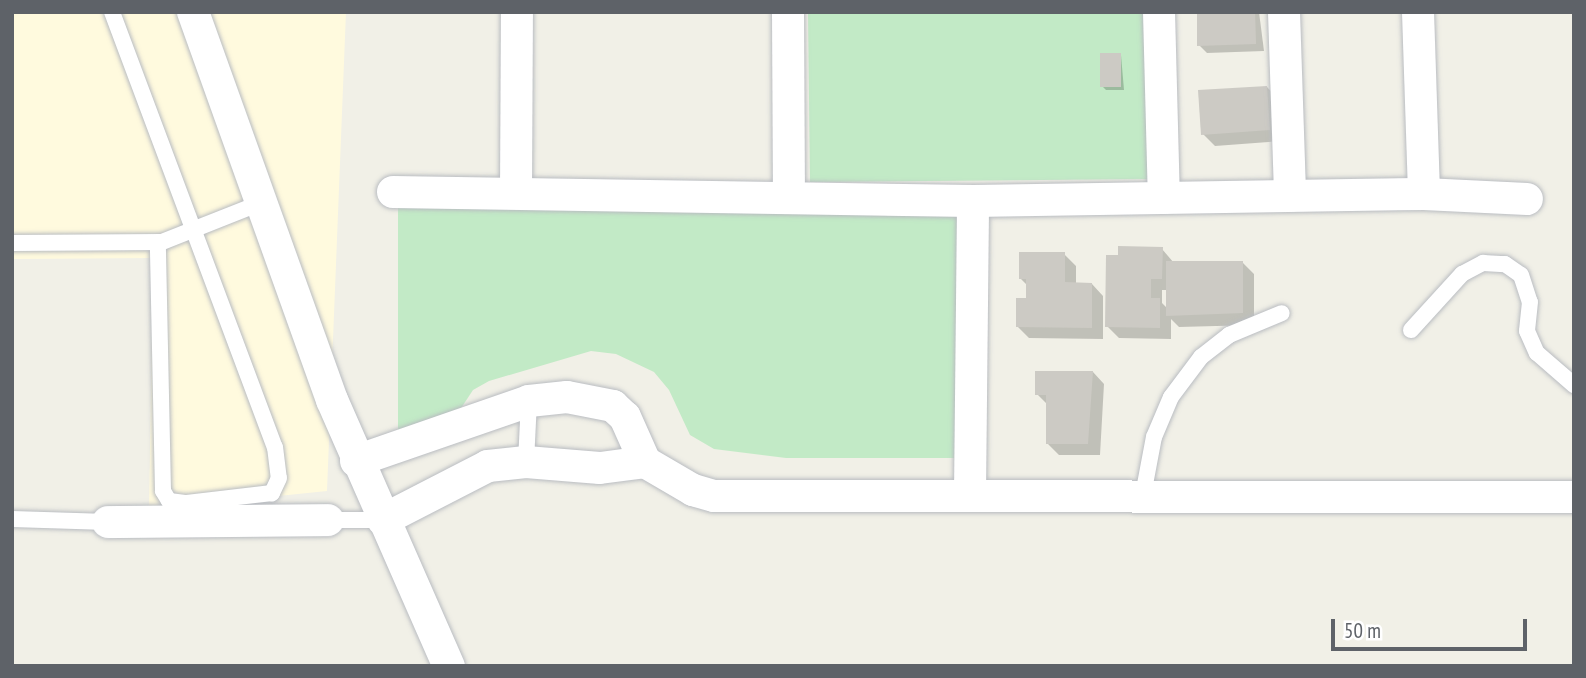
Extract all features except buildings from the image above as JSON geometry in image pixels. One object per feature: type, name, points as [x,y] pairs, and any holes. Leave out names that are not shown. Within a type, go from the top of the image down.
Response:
[{"type":"street","points":[[192,12],[356,461],[449,666]]},
{"type":"street","points":[[516,192],[517,12]]},
{"type":"street","points":[[788,12],[789,198]]},
{"type":"street","points":[[1158,12],[1164,198]]},
{"type":"street","points":[[1284,12],[1290,196]]},
{"type":"street","points":[[1418,12],[1424,194]]},
{"type":"street","points":[[393,192],[973,201],[1424,194],[1527,199]]},
{"type":"street","points":[[970,494],[973,201]]},
{"type":"street","points":[[356,461],[529,401],[566,397],[613,406],[625,417],[645,462],[693,490],[715,496],[970,494],[1574,497]]},
{"type":"street","points":[[383,520],[468,474],[526,462],[600,468],[645,462]]},
{"type":"street","points":[[108,522],[328,520]]},
{"type":"lane","points":[[112,12],[275,447],[279,478],[272,493],[185,503],[169,501],[163,491],[158,242]]},
{"type":"lane","points":[[12,243],[158,242],[263,202]]},
{"type":"lane","points":[[1411,330],[1462,274],[1483,263],[1504,264],[1521,275],[1530,302],[1527,331],[1537,353],[1574,385]]},
{"type":"lane","points":[[1143,495],[1154,437],[1171,397],[1201,357],[1229,335],[1282,313]]},
{"type":"lane","points":[[526,462],[529,401]]},
{"type":"lane","points":[[12,519],[108,522]]},
{"type":"lane","points":[[328,520],[383,520]]},
{"type":"shaded area","points":[[12,12],[346,12],[327,491],[149,509],[153,258],[12,259]]},
{"type":"green space","points":[[808,12],[1147,12],[1151,179],[810,182]]},
{"type":"green space","points":[[957,201],[956,458],[786,458],[714,449],[690,435],[669,390],[654,372],[616,354],[591,351],[489,381],[473,390],[452,422],[398,438],[398,204]]}]
